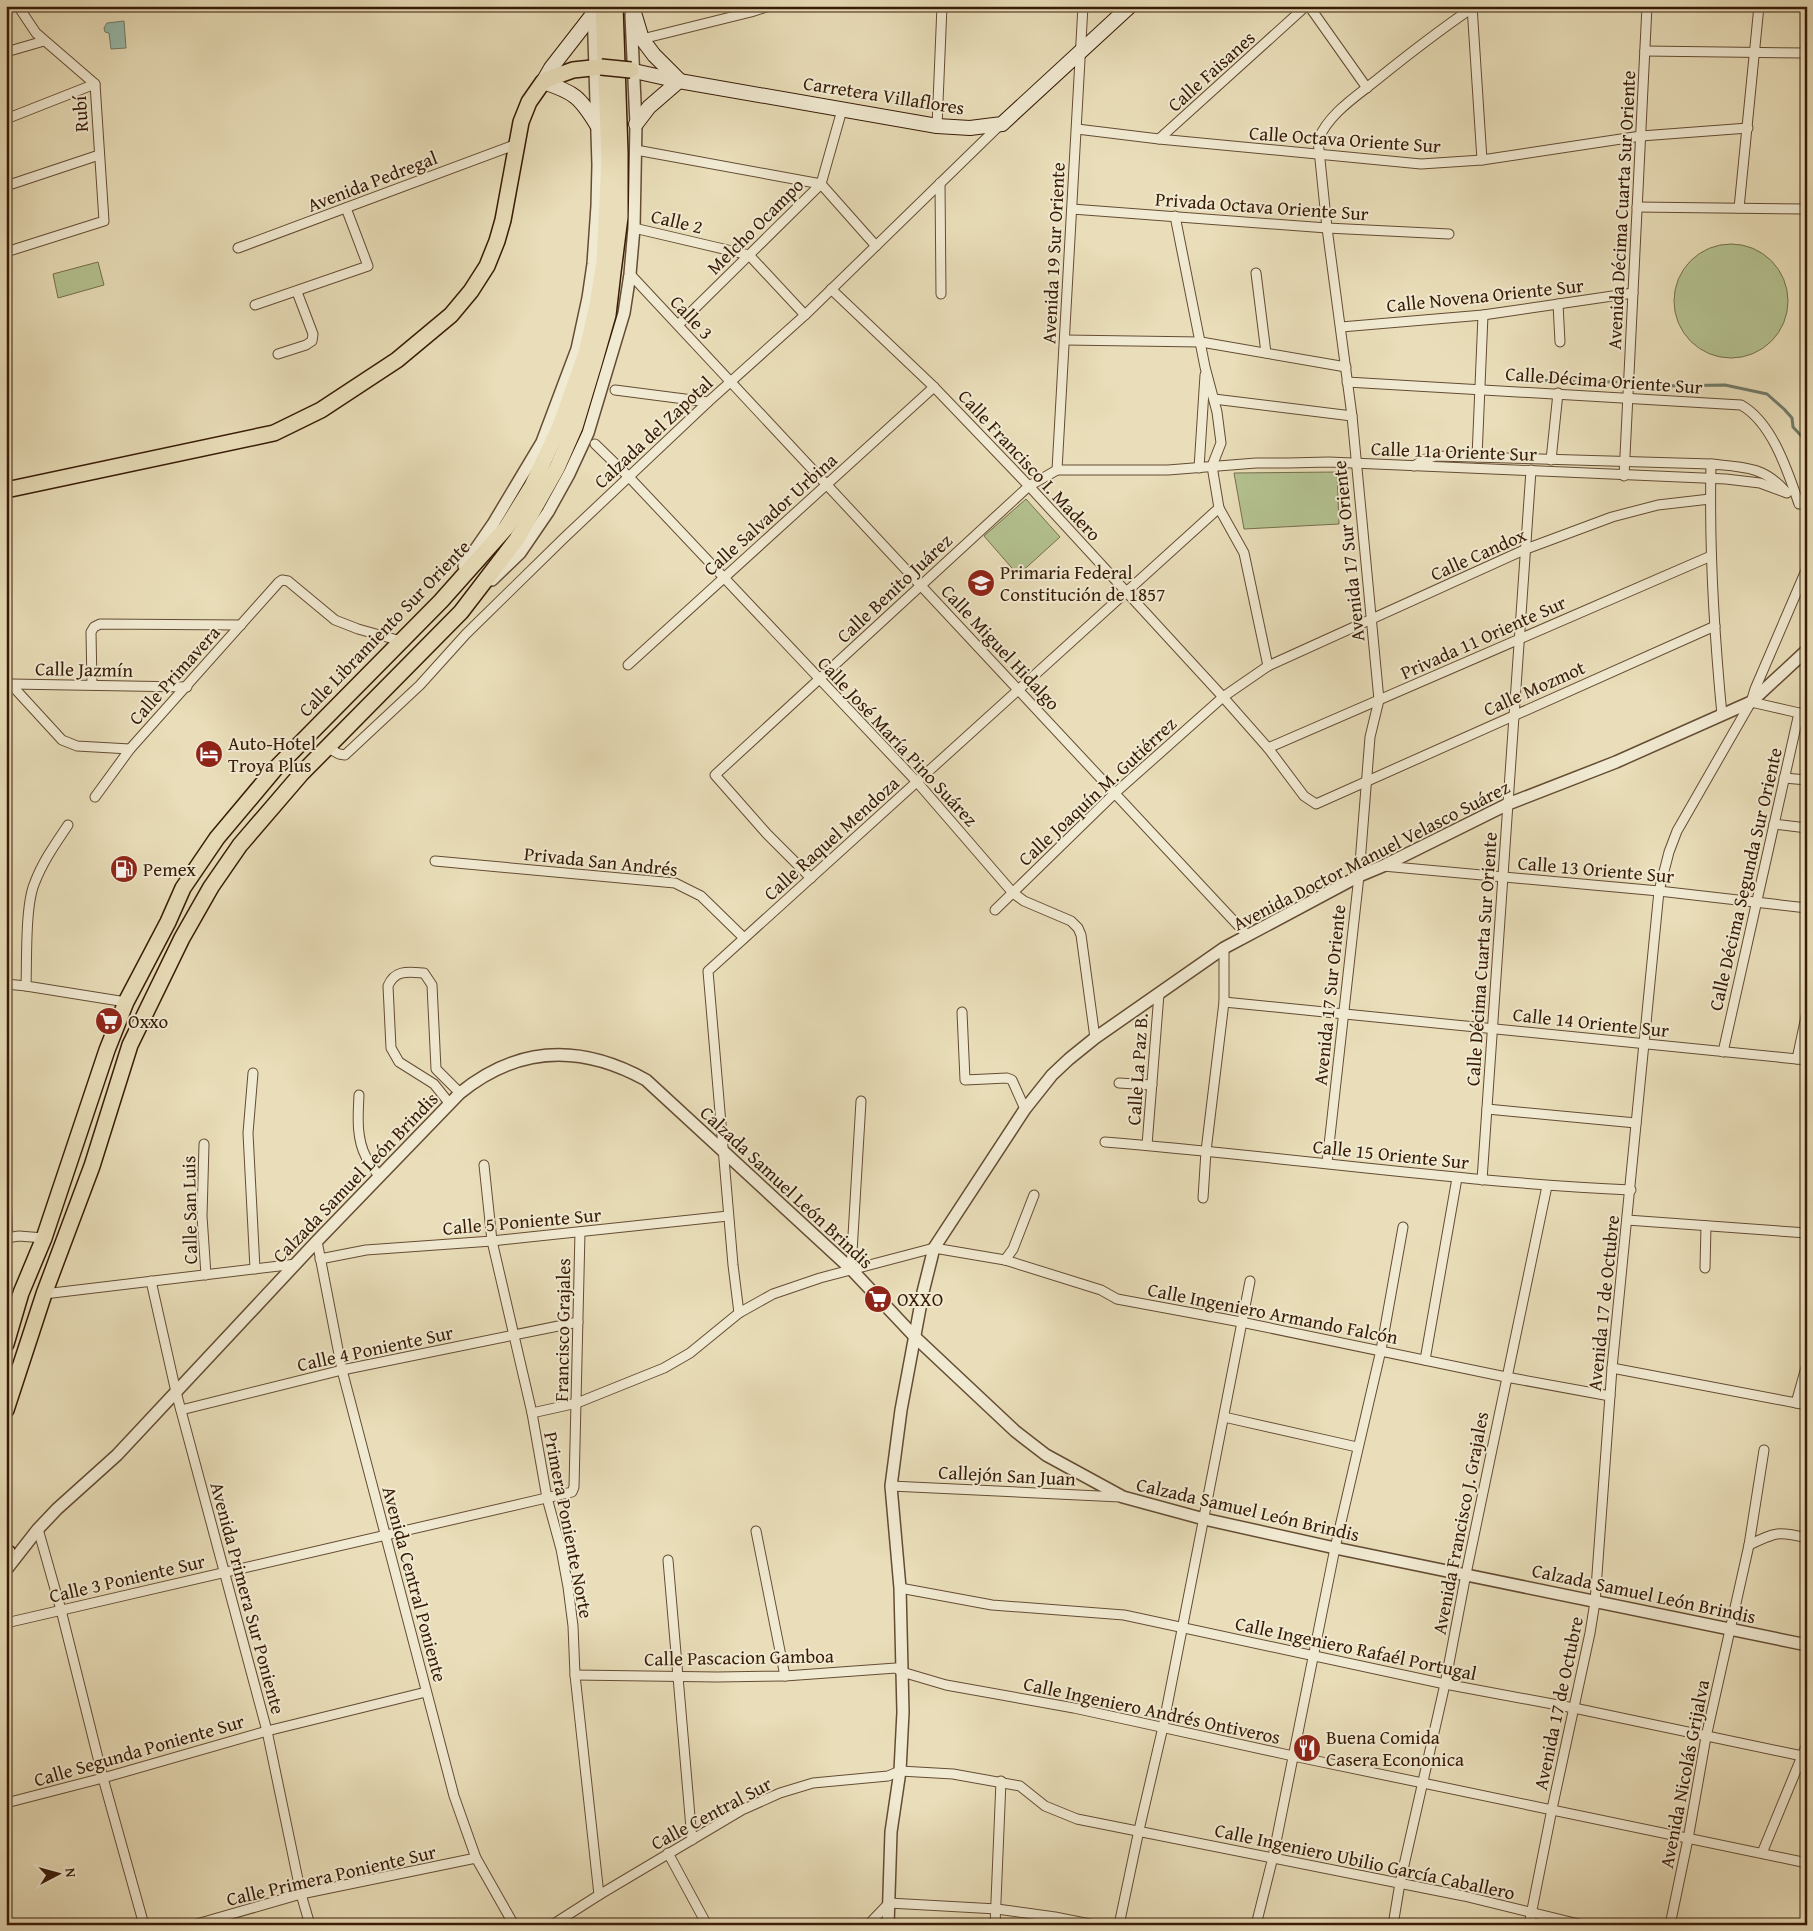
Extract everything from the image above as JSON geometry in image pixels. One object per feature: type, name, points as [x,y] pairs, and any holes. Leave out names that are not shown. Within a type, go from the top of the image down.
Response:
[{"type":"main road","name":"Calle Libramiento Sur Oriente","points":[[6,1410],[44,1294],[92,1166],[130,1045],[182,938],[211,887],[240,844],[301,774],[461,612],[517,539],[557,468],[575,427],[608,315],[620,218],[620,153],[615,6]]},
{"type":"main road","points":[[632,6],[642,39],[654,55],[679,80],[650,107],[636,124]]},
{"type":"main road","points":[[1002,124],[1130,6]]},
{"type":"main road","name":"Calle Libramiento Sur Oriente","points":[[6,1344],[21,1293],[44,1238],[106,1050],[126,1002],[168,922],[183,888],[217,838],[275,768],[441,601],[506,528],[532,486],[560,426],[586,353],[604,262],[609,159],[596,9]]},
{"type":"main road","points":[[6,490],[274,433],[321,410],[398,360],[451,315],[488,266],[498,241],[521,122],[529,102],[544,82],[551,68],[596,9]]},
{"type":"main road","points":[[544,82],[573,70],[597,67],[633,70]]},
{"type":"main road","name":"Carretera Villaflores","points":[[633,70],[679,80],[937,126],[970,128],[1002,124]]},
{"type":"main road","points":[[544,82],[576,96],[584,104],[597,125]]},
{"type":"street","name":"Rubí","points":[[6,252],[104,221],[95,84],[30,27],[18,6]]},
{"type":"street","points":[[461,612],[520,553],[548,512],[569,474],[588,433],[624,313],[634,228],[636,124],[632,6]]},
{"type":"street","points":[[642,39],[769,6]]},
{"type":"street","points":[[937,126],[942,6]]},
{"type":"street","name":"Avenida 19 Sur Oriente","points":[[1057,470],[1083,6]]},
{"type":"street","points":[[1308,6],[1367,88]]},
{"type":"street","name":"Calle Faisanes","points":[[1159,139],[1308,6]]},
{"type":"street","name":"Avenida Décima Cuarta Sur Oriente","points":[[1624,476],[1647,6]]},
{"type":"street","points":[[1739,208],[1759,6]]},
{"type":"street","points":[[1472,7],[1482,160]]},
{"type":"street","name":"Avenida 17 Sur Oriente","points":[[1327,1162],[1358,876],[1370,737],[1379,700],[1352,416],[1327,228],[1318,140],[1322,131],[1337,112],[1432,35],[1472,7]]},
{"type":"street","points":[[441,601],[493,524],[542,442],[577,348],[593,264],[597,206],[596,9]]},
{"type":"street","points":[[6,52],[44,41]]},
{"type":"street","points":[[1645,50],[1807,53]]},
{"type":"street","points":[[6,119],[95,84]]},
{"type":"street","name":"Melcho Ocampo","points":[[678,325],[821,184],[842,110]]},
{"type":"street","name":"Calzada del Zapotal","points":[[328,748],[345,755],[367,735],[420,685],[466,634],[564,538],[708,402],[804,315],[1002,124]]},
{"type":"street","points":[[1640,136],[1748,128]]},
{"type":"street","name":"Calle Octava Oriente Sur","points":[[1077,129],[1159,139],[1421,164],[1482,160],[1640,136]]},
{"type":"street","name":"Avenida Pedregal","points":[[238,248],[517,144]]},
{"type":"street","points":[[636,150],[821,184],[876,246]]},
{"type":"street","points":[[6,186],[99,155]]},
{"type":"street","points":[[940,184],[941,294]]},
{"type":"street","points":[[1637,207],[1807,209]]},
{"type":"street","points":[[255,305],[368,266],[346,208]]},
{"type":"street","name":"Privada Octava Oriente Sur","points":[[1072,209],[1327,228],[1449,234]]},
{"type":"street","points":[[1174,216],[1214,399],[1221,443],[1212,466],[1219,508],[1244,554],[1268,666]]},
{"type":"street","name":"Calle 2","points":[[634,228],[749,255]]},
{"type":"street","points":[[749,255],[804,315]]},
{"type":"street","points":[[1256,273],[1266,353]]},
{"type":"street","name":"Calle 3","points":[[630,274],[731,382]]},
{"type":"street","name":"Calle Francisco I. Madero","points":[[831,289],[934,387],[1029,486],[1223,697],[1268,748],[1304,796],[1316,804]]},
{"type":"street","points":[[278,354],[306,345],[312,341],[313,334],[297,292]]},
{"type":"street","name":"Calle Novena Oriente Sur","points":[[1341,327],[1483,315],[1633,293]]},
{"type":"street","points":[[1558,304],[1560,342]]},
{"type":"street","points":[[1477,457],[1483,315]]},
{"type":"street","points":[[1065,340],[1201,342],[1346,367]]},
{"type":"street","points":[[1199,468],[1206,367]]},
{"type":"street","name":"Calle Miguel Hidalgo","points":[[731,382],[1247,935]]},
{"type":"street","name":"Calle Décima Oriente Sur","points":[[1347,382],[1480,388],[1741,405],[1756,416],[1777,448],[1788,471],[1799,504]]},
{"type":"street","name":"Calle Salvador Urbina","points":[[628,665],[934,387]]},
{"type":"street","points":[[614,390],[708,402]]},
{"type":"street","points":[[1552,460],[1558,393]]},
{"type":"street","points":[[1214,399],[1352,416]]},
{"type":"street","name":"Calle José María Pino Suárez","points":[[596,444],[917,782],[1013,893],[1024,901],[1072,921],[1078,928],[1082,935],[1096,1038]]},
{"type":"street","name":"Calle 11a Oriente Sur","points":[[1414,466],[1423,460],[1436,456],[1710,464],[1749,468],[1768,475],[1807,511]]},
{"type":"street","name":"Calle 11a Oriente Sur","points":[[1057,470],[1199,468],[1256,463],[1329,462],[1726,479],[1760,483],[1787,493]]},
{"type":"street","points":[[1710,464],[1715,626],[1722,715]]},
{"type":"street","points":[[1726,466],[1726,479]]},
{"type":"street","points":[[1029,486],[1057,470]]},
{"type":"street","name":"Calle Décima Cuarta Sur Oriente","points":[[1482,1180],[1531,470]]},
{"type":"street","name":"Calle Benito Juárez","points":[[811,878],[766,834],[715,775],[1029,486]]},
{"type":"street","name":"Calle Candox","points":[[1268,666],[1526,549],[1612,517],[1648,507],[1710,499]]},
{"type":"street","name":"Calle Raquel Mendoza","points":[[723,1150],[708,971],[1219,508]]},
{"type":"street","name":"Privada 11 Oriente Sur","points":[[1268,748],[1712,556]]},
{"type":"street","name":"Avenida 17 de Octubre","points":[[1529,1925],[1595,1602],[1612,1368],[1659,891],[1669,852],[1677,831],[1689,807],[1751,702],[1807,568]]},
{"type":"street","name":"Calle Primavera","points":[[95,797],[130,749],[282,580],[288,581],[335,620],[358,629],[401,641]]},
{"type":"street","points":[[92,685],[91,632],[94,627],[100,624],[241,625]]},
{"type":"street","name":"Calle Mozmot","points":[[1316,804],[1514,714],[1715,626]]},
{"type":"street","name":"Avenida Doctor Manuel Velasco Suárez","points":[[888,1925],[891,1832],[900,1771],[903,1712],[900,1588],[891,1486],[901,1410],[916,1338],[923,1292],[934,1248],[1025,1109],[1052,1075],[1069,1059],[1224,948],[1358,876],[1383,866],[1508,804],[1616,762],[1751,702],[1807,650]]},
{"type":"street","name":"Calle Joaquín M. Gutiérrez","points":[[995,910],[1114,793],[1223,697],[1268,666]]},
{"type":"street","points":[[8,682],[62,740],[77,746],[130,749]]},
{"type":"street","name":"Calle Jazmín","points":[[8,682],[187,686]]},
{"type":"street","points":[[1751,702],[1803,713]]},
{"type":"street","name":"Calle Décima Segunda Sur Oriente","points":[[1723,1052],[1784,778],[1803,713]]},
{"type":"street","points":[[353,722],[367,735]]},
{"type":"street","points":[[1784,778],[1807,780]]},
{"type":"street","points":[[1774,824],[1807,828]]},
{"type":"street","points":[[26,986],[30,906],[34,883],[68,825]]},
{"type":"street","name":"Privada San Andrés","points":[[436,861],[676,883],[701,896],[744,938]]},
{"type":"street","name":"Calle 13 Oriente Sur","points":[[1383,866],[1659,891],[1807,908]]},
{"type":"street","points":[[1203,1198],[1206,1151],[1224,1002],[1224,948]]},
{"type":"street","points":[[450,1104],[434,1084],[399,1062],[391,1048],[388,986],[392,978],[402,972],[424,973],[432,986],[436,1069],[460,1093]]},
{"type":"street","points":[[6,984],[126,1002]]},
{"type":"street","name":"Calle La Paz B.","points":[[1147,1145],[1159,994]]},
{"type":"street","name":"Calle 14 Oriente Sur","points":[[1224,1002],[1802,1060]]},
{"type":"street","points":[[962,1012],[965,1080],[1007,1078],[1012,1080],[1025,1109]]},
{"type":"street","points":[[1802,1060],[1807,1012]]},
{"type":"street","name":"Calzada Samuel León Brindis","points":[[6,1570],[11,1552],[118,1455],[317,1241],[460,1093],[474,1081],[495,1069],[517,1060],[550,1054],[578,1055],[624,1068],[646,1080],[851,1269],[916,1338],[1015,1431],[1046,1455],[1123,1497],[1204,1519],[1335,1548],[1807,1645]]},
{"type":"street","points":[[252,1073],[248,1133],[255,1269]]},
{"type":"street","points":[[1119,1083],[1152,1085]]},
{"type":"street","points":[[359,1095],[358,1122],[360,1141],[366,1157],[379,1176]]},
{"type":"street","points":[[851,1269],[861,1101]]},
{"type":"street","points":[[1487,1109],[1636,1123]]},
{"type":"street","name":"Calle 15 Oriente Sur","points":[[1105,1142],[1327,1162],[1456,1178],[1547,1186],[1631,1190]]},
{"type":"street","name":"Calle San Luis","points":[[204,1144],[202,1216],[206,1274]]},
{"type":"street","points":[[723,1150],[739,1313]]},
{"type":"street","name":"Primera Poniente Norte","points":[[484,1165],[492,1241],[532,1413],[547,1498],[561,1549],[568,1587],[573,1626],[575,1675],[599,1895]]},
{"type":"street","points":[[1425,1360],[1456,1178]]},
{"type":"street","name":"Avenida Francisco J. Grajales","points":[[1393,1925],[1400,1883],[1445,1684],[1506,1377],[1547,1186]]},
{"type":"street","points":[[1005,1260],[1013,1249],[1034,1195]]},
{"type":"street","points":[[6,1198],[7,1238],[44,1238]]},
{"type":"street","name":"Calle 5 Poniente Sur","points":[[320,1259],[366,1250],[492,1241],[728,1216]]},
{"type":"street","points":[[1627,1220],[1807,1233]]},
{"type":"street","points":[[1705,1268],[1706,1226]]},
{"type":"street","points":[[1256,1925],[1273,1857],[1335,1548],[1381,1350],[1403,1227]]},
{"type":"street","name":"Francisco Grajales","points":[[547,1498],[572,1492],[574,1487],[580,1232]]},
{"type":"street","name":"Avenida Central Poniente","points":[[317,1241],[342,1370],[454,1796],[476,1858],[514,1925]]},
{"type":"street","points":[[532,1413],[576,1403],[664,1368],[690,1353],[739,1313],[773,1294],[851,1269],[934,1248]]},
{"type":"street","name":"Calle Ingeniero Armando Falcón","points":[[934,1248],[1005,1260],[1101,1290],[1117,1299],[1610,1396]]},
{"type":"street","points":[[44,1294],[296,1264]]},
{"type":"street","name":"Avenida Primera Sur Poniente","points":[[151,1281],[176,1392],[267,1731],[301,1894],[310,1925]]},
{"type":"street","points":[[1119,1925],[1138,1830],[1163,1728],[1250,1281]]},
{"type":"street","name":"Calle 4 Poniente Sur","points":[[181,1410],[342,1370],[578,1322]]},
{"type":"street","points":[[1796,1403],[1807,1364]]},
{"type":"street","points":[[1612,1368],[1807,1405]]},
{"type":"street","points":[[1224,1418],[1357,1447]]},
{"type":"street","name":"Avenida Nicolás Grijalva","points":[[1670,1925],[1688,1839],[1706,1737],[1749,1545],[1764,1450]]},
{"type":"street","name":"Callejón San Juan","points":[[891,1486],[1123,1497]]},
{"type":"street","name":"Calle 3 Poniente Sur","points":[[6,1623],[224,1571],[547,1498]]},
{"type":"street","points":[[38,1529],[62,1610],[103,1778],[144,1925]]},
{"type":"street","points":[[756,1531],[785,1676]]},
{"type":"street","points":[[1749,1545],[1769,1535],[1784,1532],[1807,1538]]},
{"type":"street","points":[[668,1560],[692,1840]]},
{"type":"street","name":"Calle Ingeniero Rafaél Portugal","points":[[900,1588],[992,1604],[1124,1615],[1445,1684],[1574,1708],[1802,1756]]},
{"type":"street","name":"Calle Pascacion Gamboa","points":[[575,1675],[785,1676],[896,1668],[902,1672]]},
{"type":"street","name":"Calle Ingeniero Andrés Ontiveros","points":[[902,1672],[946,1685],[1074,1708],[1292,1756],[1807,1862]]},
{"type":"street","name":"Calle Segunda Poniente Sur","points":[[6,1803],[103,1778],[267,1731],[426,1692]]},
{"type":"street","points":[[1762,1853],[1807,1744]]},
{"type":"street","name":"Calle Central Sur","points":[[552,1925],[742,1810],[780,1793],[812,1783],[888,1776],[900,1771],[953,1774],[1001,1781]]},
{"type":"street","points":[[996,1925],[1001,1781]]},
{"type":"street","name":"Calle Ingeniero Ubilio García Caballero","points":[[1001,1781],[1020,1786],[1046,1806],[1077,1818],[1400,1883],[1584,1925]]},
{"type":"street","points":[[668,1854],[707,1925]]},
{"type":"street","name":"Calle Primera Poniente Sur","points":[[193,1925],[301,1894],[476,1858]]},
{"type":"street","points":[[868,1925],[889,1903],[997,1909],[1054,1921],[1095,1925]]},
{"type":"green space","points":[[1731,244],[1753,248],[1763,253],[1779,269],[1784,279],[1788,301],[1784,323],[1779,333],[1763,349],[1753,354],[1731,358],[1709,354],[1699,349],[1683,333],[1678,323],[1674,301],[1678,279],[1683,269],[1699,253],[1709,248]]},
{"type":"green space","points":[[98,262],[104,285],[58,298],[53,274]]},
{"type":"green space","points":[[1337,472],[1339,524],[1244,529],[1234,473]]},
{"type":"green space","points":[[1026,499],[1060,537],[1018,575],[984,536]]},
{"type":"shaded area","points":[[124,21],[126,48],[111,49],[109,33],[105,32],[104,28],[107,23]]},
{"type":"waterway","points":[[1519,380],[1616,382]]},
{"type":"waterway","points":[[1640,384],[1663,386],[1725,385],[1767,394],[1792,418],[1793,427],[1807,442]]},
{"type":"waterway","points":[[1807,444],[1805,450],[1807,451]]},
{"type":"place","name":"Primaria Federal Constitución de 1857","points":[[981,583]]},
{"type":"place","name":"Auto-Hotel Troya Plus","points":[[209,754]]},
{"type":"place","name":"Pemex","points":[[124,869]]},
{"type":"place","name":"Oxxo","points":[[109,1021]]},
{"type":"place","name":"OXXO","points":[[878,1299]]},
{"type":"place","name":"Buena Comida Casera Econonica","points":[[1307,1748]]}]
